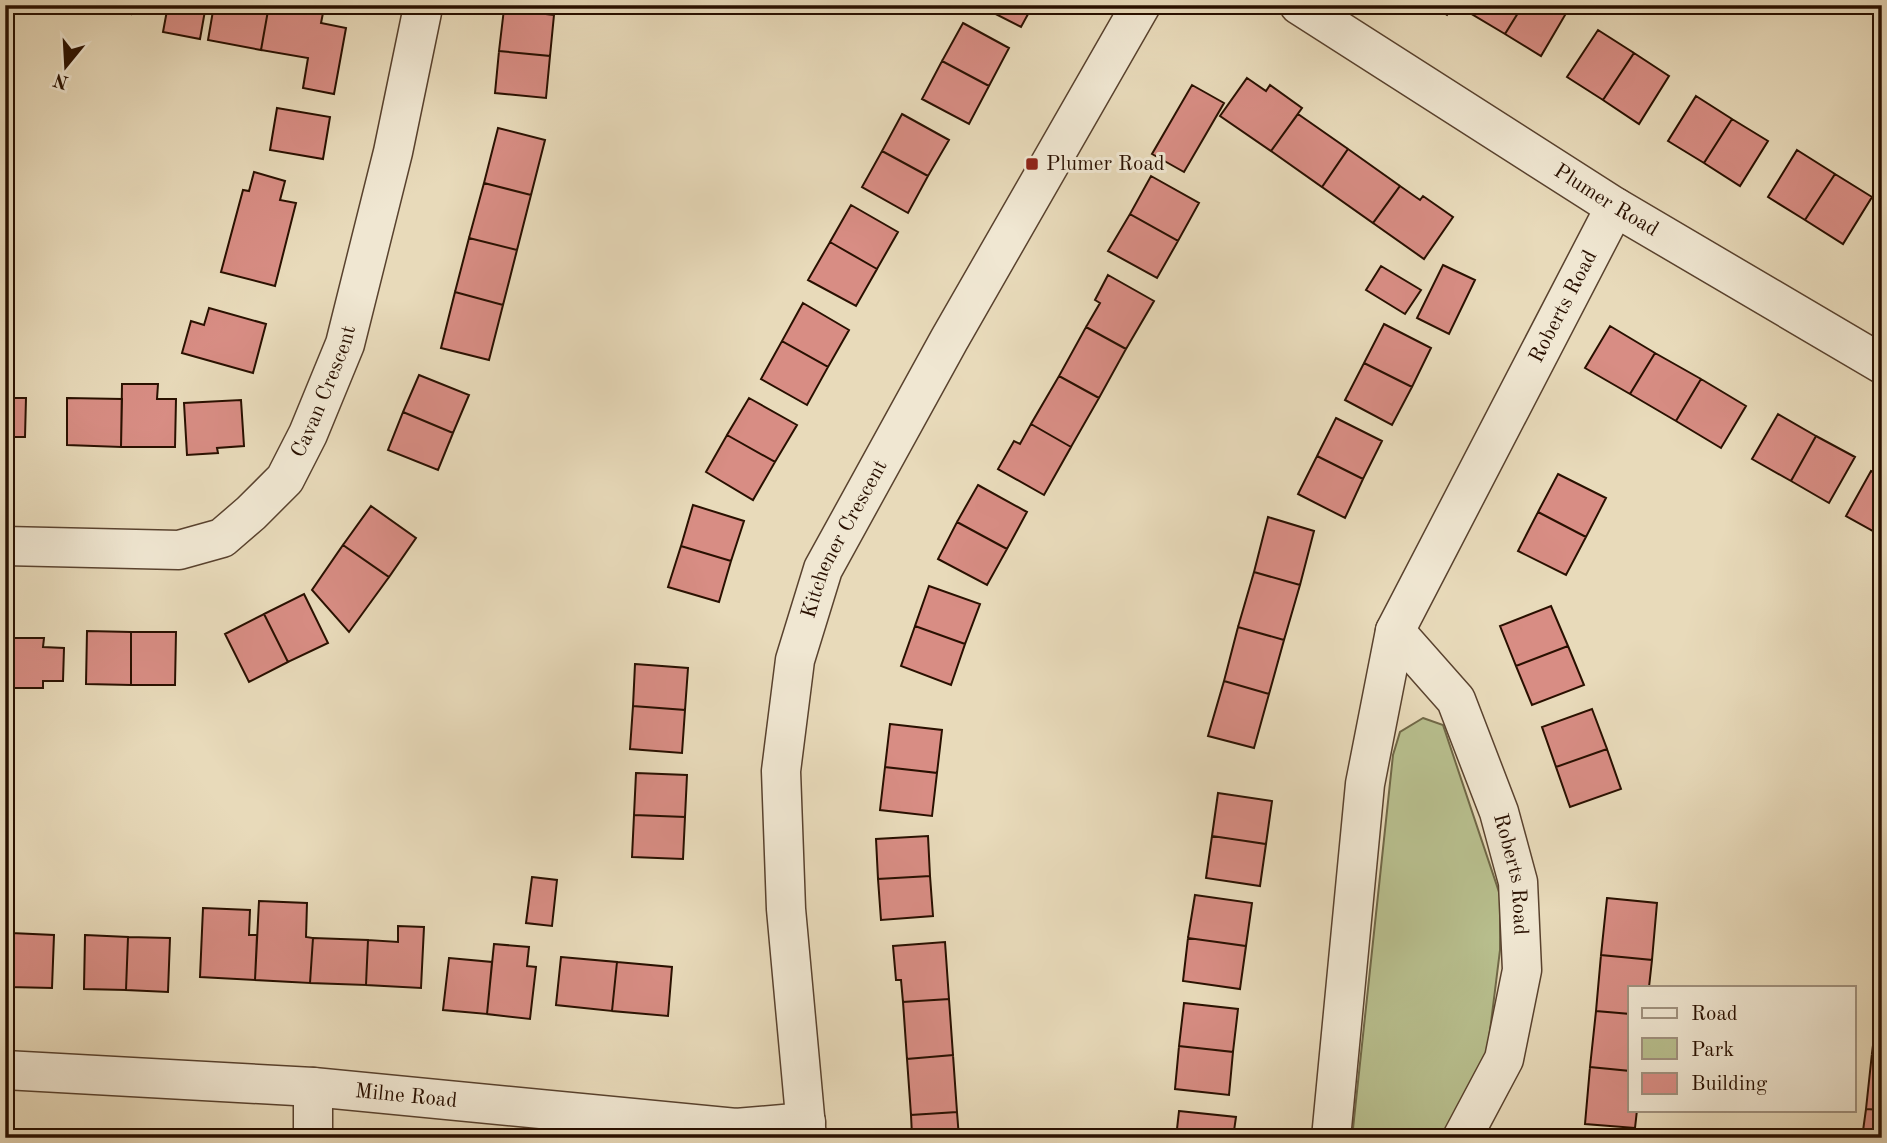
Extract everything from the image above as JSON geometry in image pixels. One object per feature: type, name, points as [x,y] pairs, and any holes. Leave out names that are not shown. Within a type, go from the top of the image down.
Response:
[{"type":"street","name":"Cavan Crescent","points":[[5,546],[180,550],[222,538],[285,478],[308,434],[345,344],[393,152],[422,12],[421,5]]},
{"type":"street","name":"Kitchener Crescent","points":[[807,1130],[786,909],[781,771],[795,660],[829,557],[948,340],[1142,5]]},
{"type":"street","name":"Plumer Road","points":[[1299,5],[1615,207],[1882,364]]},
{"type":"street","name":"Roberts Road","points":[[1331,1138],[1364,784],[1395,631],[1615,207]]},
{"type":"street","name":"Roberts Road","points":[[1395,631],[1456,700],[1499,811],[1518,882],[1522,970],[1504,1059],[1462,1138]]},
{"type":"street","name":"Milne Road","points":[[5,1070],[313,1087],[736,1128],[807,1130]]},
{"type":"street","points":[[313,1087],[313,1138]]},
{"type":"green space","points":[[1423,718],[1443,725],[1500,895],[1500,950],[1487,1055],[1446,1138],[1352,1138],[1393,755],[1400,732]]},
{"type":"building","points":[[132,5],[131,14],[88,7]]},
{"type":"building","points":[[168,5],[206,5],[200,39],[163,32]]},
{"type":"building","points":[[214,5],[269,5],[261,50],[208,40]]},
{"type":"building","points":[[269,5],[323,13],[321,23],[346,28],[334,94],[303,88],[308,58],[261,50]]},
{"type":"building","points":[[978,5],[1033,5],[1021,27]]},
{"type":"building","points":[[1432,5],[1454,5],[1447,15]]},
{"type":"building","points":[[1474,5],[1523,5],[1505,34],[1470,13]]},
{"type":"building","points":[[1523,5],[1559,5],[1568,10],[1541,56],[1505,34]]},
{"type":"building","points":[[504,9],[554,15],[550,56],[499,51]]},
{"type":"building","points":[[963,23],[1009,48],[989,86],[942,61]]},
{"type":"building","points":[[1598,30],[1634,53],[1603,100],[1567,77]]},
{"type":"building","points":[[499,51],[550,56],[546,98],[495,93]]},
{"type":"building","points":[[1634,53],[1669,76],[1639,124],[1603,100]]},
{"type":"building","points":[[942,61],[989,86],[969,124],[922,99]]},
{"type":"building","points":[[1247,78],[1266,91],[1270,85],[1302,108],[1271,151],[1220,116]]},
{"type":"building","points":[[1192,85],[1224,103],[1184,172],[1152,154]]},
{"type":"building","points":[[1696,96],[1732,119],[1704,163],[1668,141]]},
{"type":"building","points":[[277,108],[330,117],[323,159],[270,150]]},
{"type":"building","points":[[902,114],[949,140],[928,176],[882,151]]},
{"type":"building","points":[[1298,114],[1348,149],[1322,187],[1271,151]]},
{"type":"building","points":[[1732,119],[1768,141],[1740,186],[1704,163]]},
{"type":"building","points":[[498,128],[545,140],[531,195],[484,183]]},
{"type":"building","points":[[1348,149],[1400,186],[1373,223],[1322,187]]},
{"type":"building","points":[[1797,150],[1835,174],[1805,220],[1768,197]]},
{"type":"building","points":[[882,151],[928,176],[908,213],[862,187]]},
{"type":"building","points":[[254,172],[285,181],[280,200],[296,203],[275,286],[221,272],[243,190],[249,191]]},
{"type":"building","points":[[1835,174],[1872,197],[1843,244],[1805,220]]},
{"type":"building","points":[[1151,176],[1199,203],[1178,241],[1130,214]]},
{"type":"building","points":[[484,183],[531,195],[517,250],[469,238]]},
{"type":"building","points":[[1400,186],[1420,200],[1423,196],[1453,217],[1424,259],[1373,223]]},
{"type":"building","points":[[851,205],[898,232],[877,269],[830,242]]},
{"type":"building","points":[[1130,214],[1178,241],[1157,278],[1108,251]]},
{"type":"building","points":[[469,238],[517,250],[503,305],[455,292]]},
{"type":"building","points":[[830,242],[877,269],[856,306],[808,280]]},
{"type":"building","points":[[1443,265],[1475,280],[1449,334],[1417,318]]},
{"type":"building","points":[[1381,266],[1421,290],[1405,314],[1366,290]]},
{"type":"building","points":[[1108,275],[1154,301],[1126,349],[1086,327],[1100,303],[1095,300]]},
{"type":"building","points":[[455,292],[503,305],[489,360],[441,348]]},
{"type":"building","points":[[803,303],[849,330],[828,367],[782,341]]},
{"type":"building","points":[[209,308],[266,324],[253,373],[182,353],[191,321],[204,325]]},
{"type":"building","points":[[1384,324],[1431,348],[1412,387],[1364,363]]},
{"type":"building","points":[[1610,326],[1655,353],[1630,394],[1585,368]]},
{"type":"building","points":[[1086,327],[1126,349],[1099,398],[1059,376]]},
{"type":"building","points":[[782,341],[828,367],[807,405],[761,379]]},
{"type":"building","points":[[1655,353],[1701,379],[1676,421],[1630,394]]},
{"type":"building","points":[[1364,363],[1412,387],[1392,425],[1345,400]]},
{"type":"building","points":[[419,375],[469,395],[453,433],[403,412]]},
{"type":"building","points":[[1059,376],[1099,398],[1071,447],[1031,424]]},
{"type":"building","points":[[1701,379],[1746,406],[1721,448],[1676,421]]},
{"type":"building","points":[[122,384],[158,384],[157,399],[176,399],[175,447],[121,447]]},
{"type":"building","points":[[5,398],[26,398],[25,437],[5,437]]},
{"type":"building","points":[[67,398],[122,399],[121,447],[67,445]]},
{"type":"building","points":[[749,398],[797,425],[775,462],[727,435]]},
{"type":"building","points":[[241,400],[244,446],[217,448],[218,453],[187,455],[184,403]]},
{"type":"building","points":[[403,412],[453,433],[438,470],[388,450]]},
{"type":"building","points":[[1778,414],[1816,436],[1791,481],[1752,459]]},
{"type":"building","points":[[1336,418],[1382,441],[1363,479],[1317,456]]},
{"type":"building","points":[[1031,424],[1071,447],[1044,495],[998,469],[1014,441],[1020,444]]},
{"type":"building","points":[[727,435],[775,462],[753,500],[706,472]]},
{"type":"building","points":[[1816,436],[1855,457],[1829,503],[1791,481]]},
{"type":"building","points":[[1317,456],[1363,479],[1345,518],[1298,494]]},
{"type":"building","points":[[1871,471],[1882,477],[1882,536],[1846,516]]},
{"type":"building","points":[[1558,474],[1606,498],[1586,537],[1538,512]]},
{"type":"building","points":[[978,485],[1027,512],[1007,549],[957,522]]},
{"type":"building","points":[[693,505],[744,521],[731,561],[681,546]]},
{"type":"building","points":[[371,506],[416,538],[389,577],[343,545]]},
{"type":"building","points":[[1538,512],[1586,537],[1566,575],[1518,551]]},
{"type":"building","points":[[1268,517],[1314,531],[1300,585],[1254,572]]},
{"type":"building","points":[[957,522],[1007,549],[987,585],[938,559]]},
{"type":"building","points":[[343,545],[389,577],[349,632],[312,590]]},
{"type":"building","points":[[681,546],[731,561],[719,602],[668,587]]},
{"type":"building","points":[[1254,572],[1300,585],[1284,640],[1238,627]]},
{"type":"building","points":[[929,586],[980,604],[965,644],[915,626]]},
{"type":"building","points":[[304,594],[328,643],[288,662],[264,614]]},
{"type":"building","points":[[1551,606],[1568,646],[1516,666],[1500,626]]},
{"type":"building","points":[[264,614],[288,662],[249,682],[225,634]]},
{"type":"building","points":[[915,626],[965,644],[951,685],[901,666]]},
{"type":"building","points":[[1238,627],[1284,640],[1269,694],[1224,681]]},
{"type":"building","points":[[87,631],[131,632],[131,685],[86,684]]},
{"type":"building","points":[[131,632],[176,632],[175,685],[131,685]]},
{"type":"building","points":[[5,638],[44,638],[43,647],[64,648],[63,681],[43,681],[43,688],[5,688]]},
{"type":"building","points":[[1568,646],[1584,685],[1532,705],[1516,666]]},
{"type":"building","points":[[635,664],[688,668],[685,710],[633,706]]},
{"type":"building","points":[[1224,681],[1269,694],[1254,748],[1208,736]]},
{"type":"building","points":[[633,706],[685,710],[682,753],[630,749]]},
{"type":"building","points":[[1592,709],[1607,749],[1556,767],[1542,727]]},
{"type":"building","points":[[890,724],[942,730],[937,773],[885,767]]},
{"type":"building","points":[[1607,749],[1621,789],[1570,807],[1556,767]]},
{"type":"building","points":[[885,767],[937,773],[932,816],[880,810]]},
{"type":"building","points":[[636,773],[687,775],[685,817],[634,815]]},
{"type":"building","points":[[1218,793],[1272,801],[1266,844],[1212,836]]},
{"type":"building","points":[[634,815],[685,817],[683,859],[632,857]]},
{"type":"building","points":[[928,836],[930,876],[878,879],[876,839]]},
{"type":"building","points":[[1212,836],[1266,844],[1260,886],[1206,878]]},
{"type":"building","points":[[930,876],[933,916],[881,920],[878,879]]},
{"type":"building","points":[[532,877],[557,880],[552,926],[526,923]]},
{"type":"building","points":[[1195,895],[1252,903],[1246,946],[1188,938]]},
{"type":"building","points":[[1607,898],[1657,903],[1652,960],[1601,955]]},
{"type":"building","points":[[259,901],[307,903],[306,937],[313,938],[310,983],[255,980]]},
{"type":"building","points":[[5,906],[13,907],[9,987],[5,987]]},
{"type":"building","points":[[203,908],[250,910],[249,935],[257,935],[255,980],[200,977]]},
{"type":"building","points":[[398,926],[424,927],[421,988],[366,985],[368,940],[398,942]]},
{"type":"building","points":[[11,933],[54,935],[52,988],[9,987]]},
{"type":"building","points":[[85,935],[128,937],[126,990],[84,989]]},
{"type":"building","points":[[128,937],[170,938],[168,992],[126,990]]},
{"type":"building","points":[[313,938],[368,940],[366,985],[310,983]]},
{"type":"building","points":[[1188,938],[1246,946],[1240,989],[1183,981]]},
{"type":"building","points":[[945,942],[949,999],[903,1002],[901,980],[896,980],[893,946]]},
{"type":"building","points":[[494,944],[529,947],[527,966],[536,967],[530,1019],[487,1014]]},
{"type":"building","points":[[1601,955],[1652,960],[1649,986],[1628,986],[1628,1014],[1596,1011]]},
{"type":"building","points":[[561,957],[617,962],[612,1011],[556,1005]]},
{"type":"building","points":[[449,958],[492,962],[487,1014],[443,1010]]},
{"type":"building","points":[[617,962],[672,967],[668,1016],[612,1011]]},
{"type":"building","points":[[1879,998],[1882,998],[1882,1054],[1872,1053]]},
{"type":"building","points":[[949,999],[953,1055],[907,1059],[903,1002]]},
{"type":"building","points":[[1184,1003],[1238,1009],[1233,1052],[1179,1046]]},
{"type":"building","points":[[1596,1011],[1628,1014],[1628,1071],[1590,1067]]},
{"type":"building","points":[[1179,1046],[1233,1052],[1229,1095],[1175,1089]]},
{"type":"building","points":[[1872,1053],[1882,1054],[1882,1110],[1866,1109]]},
{"type":"building","points":[[953,1055],[957,1112],[911,1115],[907,1059]]},
{"type":"building","points":[[1590,1067],[1628,1071],[1628,1112],[1637,1112],[1635,1128],[1585,1124]]},
{"type":"building","points":[[1866,1109],[1882,1110],[1882,1138],[1862,1138]]},
{"type":"building","points":[[1179,1111],[1236,1117],[1233,1138],[1176,1138]]},
{"type":"building","points":[[957,1112],[959,1138],[906,1138],[912,1136],[911,1115]]},
{"type":"place","name":"Plumer Road","points":[[1032,164]]}]
